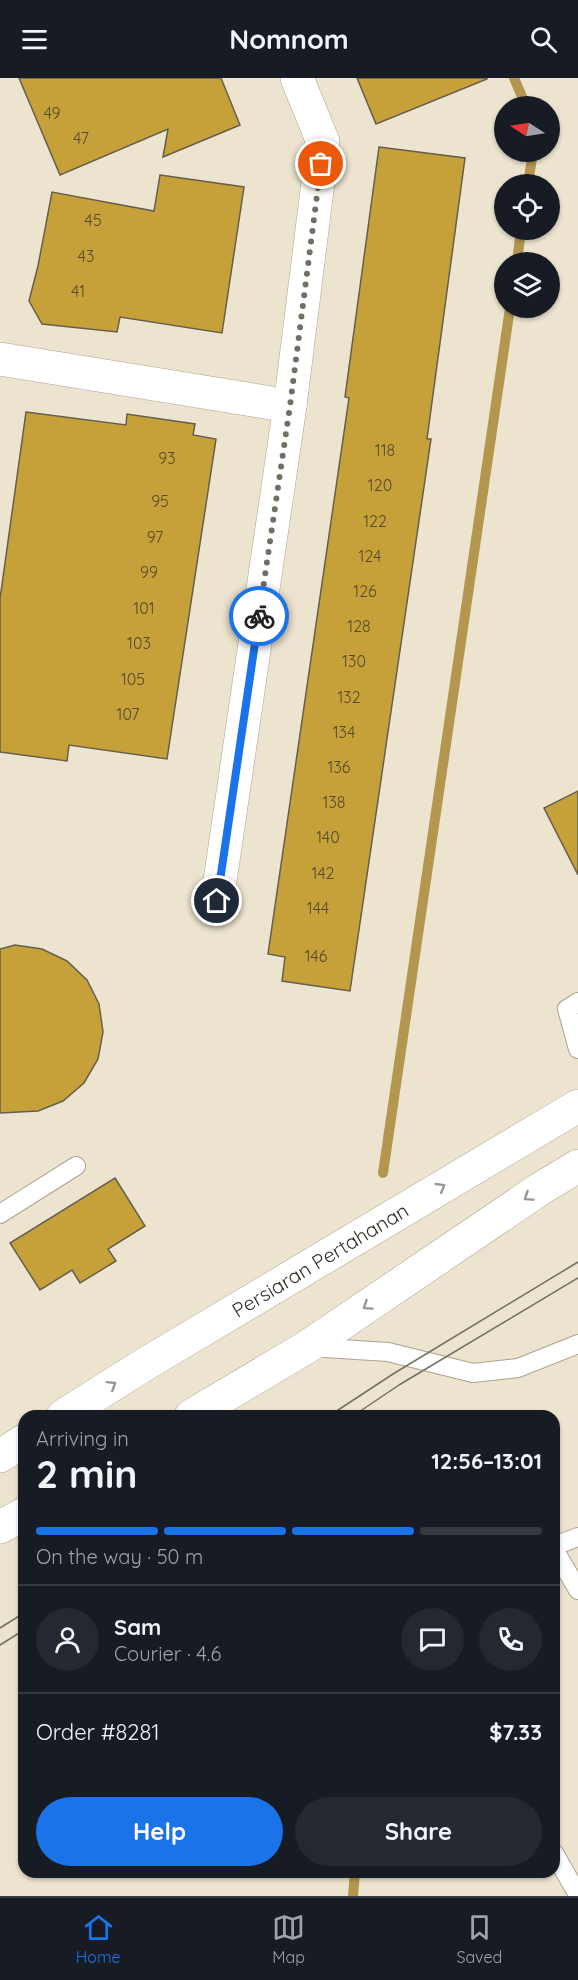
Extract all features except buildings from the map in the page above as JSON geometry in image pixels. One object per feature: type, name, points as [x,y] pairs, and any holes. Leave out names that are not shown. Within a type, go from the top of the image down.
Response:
[{"type":"street","points":[[217,901],[290,406],[323,142],[297,78]]},
{"type":"street","points":[[0,359],[290,406]]},
{"type":"street","name":"Persiaran Pertahanan","points":[[73,1410],[152,1360],[578,1106]]},
{"type":"street","points":[[201,1410],[307,1347],[540,1189],[578,1166]]},
{"type":"street","points":[[0,1456],[18,1445]]},
{"type":"street","points":[[0,1527],[18,1517]]},
{"type":"lane","points":[[578,1002],[567,1009],[578,1049]]},
{"type":"lane","points":[[0,1214],[76,1166]]},
{"type":"lane","points":[[307,1347],[387,1352],[473,1373],[518,1368],[578,1344]]},
{"type":"lane","points":[[560,1545],[578,1537]]},
{"type":"lane","points":[[560,1558],[578,1590]]},
{"type":"lane","points":[[560,1863],[578,1896]]},
{"type":"waterway","points":[[514,78],[522,96]]},
{"type":"waterway","points":[[530,174],[531,162]]},
{"type":"waterway","points":[[518,252],[520,240]]},
{"type":"waterway","points":[[383,1173],[509,318]]},
{"type":"waterway","points":[[353,1896],[354,1878]]},
{"type":"tram line","points":[[338,1410],[393,1374],[578,1262]]},
{"type":"tram line","points":[[362,1410],[399,1385],[578,1278]]},
{"type":"tram line","points":[[0,1628],[18,1617]]},
{"type":"tram line","points":[[0,1645],[18,1634]]},
{"type":"way so far","points":[[259,616],[290,406],[321,164]]},
{"type":"route","points":[[217,901],[259,616]]}]
